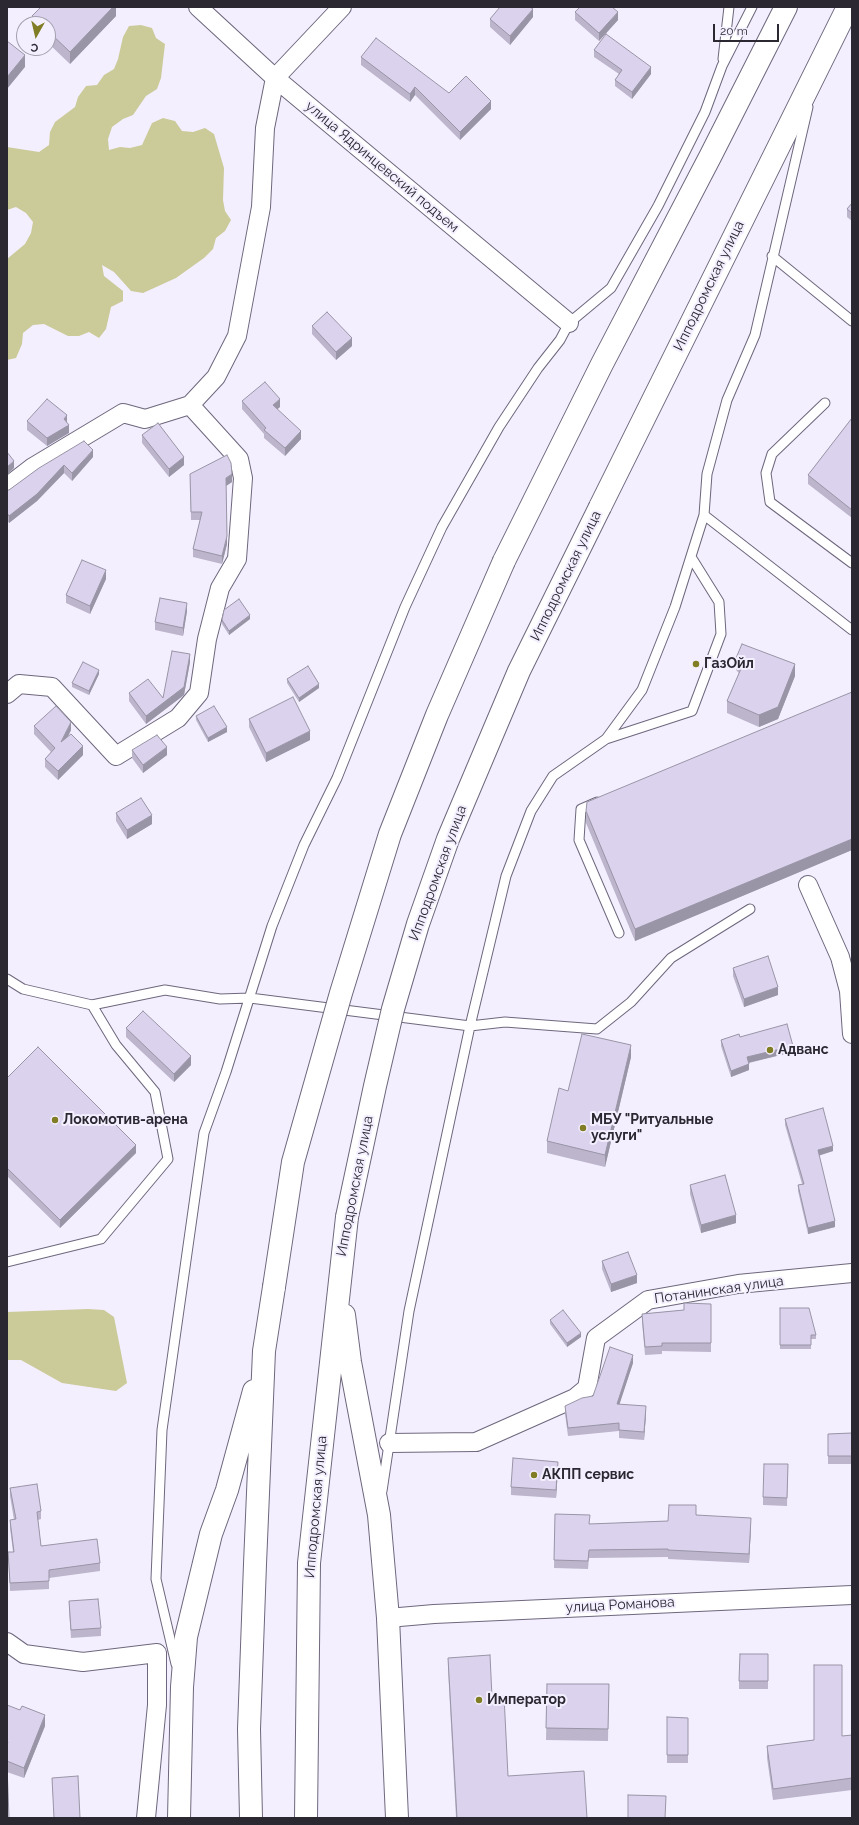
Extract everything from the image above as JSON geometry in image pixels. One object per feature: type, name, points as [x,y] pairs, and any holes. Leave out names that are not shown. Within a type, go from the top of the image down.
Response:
[{"type":"highway","points":[[179,1818],[182,1687],[186,1637],[211,1534],[227,1490],[264,1351],[294,1162],[340,993],[388,842],[437,715],[504,561],[602,364],[712,155],[786,7]]},
{"type":"highway","name":"Ипподромская улица","points":[[306,1818],[309,1563],[347,1217],[375,1086],[394,1009],[418,924],[445,846],[519,671],[848,7]]},
{"type":"highway","points":[[340,1274],[350,1362],[378,1514],[388,1618],[397,1818]]},
{"type":"highway","points":[[251,1818],[249,1729],[264,1351]]},
{"type":"street","name":"улица Ядринцевский подъем","points":[[198,7],[275,78],[569,323]]},
{"type":"street","points":[[7,487],[33,467],[122,412],[144,419],[190,405],[216,377],[237,336],[261,207],[265,128],[275,78],[342,7]]},
{"type":"street","points":[[7,694],[19,684],[52,687],[116,756],[178,718],[199,693],[206,640],[220,588],[237,559],[243,478],[239,459],[190,405]]},
{"type":"street","points":[[808,885],[840,957],[849,991],[852,1034]]},
{"type":"street","name":"Потанинская улица","points":[[389,1443],[476,1442],[575,1398],[587,1388],[596,1338],[648,1300],[738,1284],[852,1273]]},
{"type":"street","name":"улица Романова","points":[[388,1618],[434,1614],[852,1595]]},
{"type":"street","points":[[7,1642],[24,1654],[83,1662],[157,1653],[157,1704],[146,1818]]},
{"type":"lane","points":[[722,66],[729,7]]},
{"type":"lane","points":[[182,1687],[156,1580],[162,1430],[204,1133],[250,998],[272,926],[304,845],[337,778],[405,607],[442,527],[499,427],[538,368],[560,340],[569,323],[611,288],[658,206],[705,112],[722,66],[752,7]]},
{"type":"lane","points":[[606,739],[642,690],[675,607],[691,557],[704,515],[709,466],[727,400],[755,335],[772,256],[817,67]]},
{"type":"lane","points":[[772,256],[852,321]]},
{"type":"lane","points":[[825,403],[772,454],[766,473],[770,502],[852,563]]},
{"type":"lane","points":[[704,515],[852,630]]},
{"type":"lane","points":[[378,1514],[409,1311],[470,1026],[506,876],[531,811],[553,776],[606,739],[692,711],[722,634],[719,602],[691,557]]},
{"type":"lane","points":[[603,800],[581,809],[579,840],[619,933]]},
{"type":"lane","points":[[7,979],[23,989],[92,1005],[165,990],[220,999],[250,998],[470,1026],[505,1022],[597,1029],[631,1002],[672,958],[750,910]]},
{"type":"lane","points":[[7,1262],[101,1239],[168,1160],[155,1092],[116,1045],[92,1005]]},
{"type":"shaded area","points":[[141,25],[152,28],[156,38],[165,44],[161,78],[157,89],[146,96],[133,115],[123,119],[112,127],[108,139],[109,150],[120,147],[130,148],[142,145],[152,123],[163,118],[175,121],[182,131],[193,132],[205,128],[214,134],[224,168],[223,200],[225,211],[231,220],[225,231],[216,238],[213,249],[204,258],[176,278],[143,293],[131,291],[114,272],[102,265],[104,276],[123,291],[123,301],[111,307],[106,329],[99,338],[89,332],[79,336],[68,336],[44,324],[33,325],[23,333],[22,344],[16,358],[7,360],[7,259],[25,244],[31,233],[33,222],[26,213],[16,207],[7,210],[7,147],[39,152],[49,145],[50,132],[55,122],[75,107],[78,97],[86,86],[97,85],[104,75],[114,69],[123,37],[129,26]]},
{"type":"shaded area","points":[[88,1309],[104,1310],[114,1317],[127,1383],[116,1391],[62,1383],[21,1360],[7,1360],[7,1312]]},
{"type":"building","points":[[41,7],[113,7],[70,52],[56,39],[56,16],[32,16]]},
{"type":"building","points":[[500,7],[530,7],[533,9],[510,36],[490,19]]},
{"type":"building","points":[[580,7],[612,7],[618,12],[599,33],[575,12]]},
{"type":"building","points":[[606,34],[651,67],[632,92],[615,80],[622,70],[594,50]]},
{"type":"building","points":[[376,38],[449,93],[466,76],[491,101],[460,132],[415,87],[410,94],[361,57]]},
{"type":"building","points":[[7,41],[16,48],[16,56],[24,56],[7,77]]},
{"type":"building","points":[[852,203],[852,213],[847,209]]},
{"type":"building","points":[[327,312],[352,338],[336,352],[312,326]]},
{"type":"building","points":[[265,382],[280,399],[273,405],[301,431],[285,448],[264,430],[266,428],[242,401]]},
{"type":"building","points":[[47,399],[67,415],[64,419],[69,425],[47,438],[27,421]]},
{"type":"building","points":[[852,418],[852,510],[808,475]]},
{"type":"building","points":[[158,423],[184,457],[169,469],[142,435]]},
{"type":"building","points":[[84,441],[93,450],[72,473],[64,465],[37,494],[9,516],[7,513],[7,490],[39,468]]},
{"type":"building","points":[[7,452],[14,461],[7,467]]},
{"type":"building","points":[[227,455],[231,463],[232,474],[226,478],[227,536],[222,556],[193,549],[202,512],[191,512],[190,474]]},
{"type":"building","points":[[82,560],[106,570],[90,606],[66,595]]},
{"type":"building","points":[[160,598],[187,603],[183,628],[155,622]]},
{"type":"building","points":[[239,599],[250,615],[229,631],[222,620],[224,610]]},
{"type":"building","points":[[742,644],[795,664],[778,707],[759,715],[727,701],[743,664],[736,658]]},
{"type":"building","points":[[172,651],[190,654],[184,687],[146,716],[129,693],[148,679],[163,698]]},
{"type":"building","points":[[83,662],[99,670],[89,691],[72,683]]},
{"type":"building","points":[[308,666],[319,684],[299,698],[287,679]]},
{"type":"building","points":[[852,692],[852,839],[635,929],[586,811],[587,802]]},
{"type":"building","points":[[293,697],[310,731],[266,753],[249,719]]},
{"type":"building","points":[[56,706],[71,722],[61,742],[71,734],[83,746],[58,771],[45,759],[55,748],[34,726]]},
{"type":"building","points":[[214,706],[227,727],[208,738],[196,716]]},
{"type":"building","points":[[157,735],[167,747],[143,765],[132,750]]},
{"type":"building","points":[[141,798],[152,815],[127,830],[116,813]]},
{"type":"building","points":[[768,956],[778,987],[744,999],[733,968]]},
{"type":"building","points":[[143,1011],[191,1056],[174,1074],[126,1028]]},
{"type":"building","points":[[787,1024],[793,1046],[747,1057],[749,1064],[731,1071],[721,1040],[739,1034],[740,1037]]},
{"type":"building","name":"МБУ \"Ритуальные услуги\"","points":[[582,1034],[631,1045],[605,1155],[547,1141],[559,1088],[568,1091]]},
{"type":"building","name":"Локомотив-арена","points":[[38,1047],[136,1145],[60,1220],[7,1168],[7,1078]]},
{"type":"building","points":[[823,1108],[833,1146],[818,1150],[835,1221],[808,1228],[798,1185],[804,1184],[785,1119]]},
{"type":"building","points":[[725,1175],[736,1215],[701,1225],[690,1185]]},
{"type":"building","points":[[628,1252],[637,1275],[611,1284],[602,1261]]},
{"type":"building","points":[[684,1303],[711,1304],[711,1343],[662,1343],[662,1346],[645,1347],[642,1314],[684,1310]]},
{"type":"building","points":[[780,1308],[809,1308],[816,1335],[811,1335],[811,1345],[780,1345]]},
{"type":"building","points":[[563,1310],[581,1333],[567,1343],[550,1320]]},
{"type":"building","points":[[610,1347],[633,1355],[617,1404],[646,1406],[644,1432],[619,1430],[619,1423],[568,1428],[565,1406],[582,1398],[593,1396]]},
{"type":"building","points":[[852,1433],[852,1456],[828,1456],[828,1434]]},
{"type":"building","points":[[513,1458],[558,1462],[556,1490],[511,1487]]},
{"type":"building","points":[[764,1464],[788,1464],[787,1498],[763,1497]]},
{"type":"building","points":[[37,1484],[41,1511],[37,1512],[41,1546],[97,1539],[100,1563],[49,1570],[49,1581],[10,1583],[8,1552],[14,1552],[10,1520],[16,1519],[10,1488]]},
{"type":"building","points":[[669,1505],[696,1505],[696,1515],[751,1518],[749,1554],[668,1549],[589,1550],[588,1561],[554,1560],[555,1514],[590,1515],[589,1524],[668,1521]]},
{"type":"building","points":[[98,1599],[101,1628],[71,1630],[69,1601]]},
{"type":"building","points":[[740,1654],[768,1654],[768,1681],[739,1681]]},
{"type":"building","points":[[490,1655],[492,1697],[504,1696],[508,1776],[584,1771],[587,1818],[457,1818],[448,1658]]},
{"type":"building","points":[[814,1665],[842,1665],[842,1736],[852,1735],[852,1778],[773,1789],[767,1746],[814,1740]]},
{"type":"building","points":[[547,1684],[609,1684],[608,1729],[546,1728]]},
{"type":"building","points":[[7,1705],[20,1710],[22,1706],[45,1715],[24,1768],[7,1761]]},
{"type":"building","points":[[667,1717],[688,1718],[688,1755],[667,1755]]},
{"type":"building","points":[[7,1765],[9,1818],[7,1818]]},
{"type":"building","points":[[78,1776],[80,1818],[54,1818],[52,1778]]},
{"type":"building","points":[[628,1795],[666,1796],[665,1818],[628,1818]]},
{"type":"place","name":"ГазОйл","points":[[696,664]]},
{"type":"place","name":"Адванс","points":[[770,1050]]},
{"type":"place","name":"Локомотив-арена","points":[[55,1120]]},
{"type":"place","name":"МБУ \"Ритуальные услуги\"","points":[[583,1128]]},
{"type":"place","name":"АКПП сервис","points":[[534,1475]]},
{"type":"place","name":"Император","points":[[479,1700]]}]
